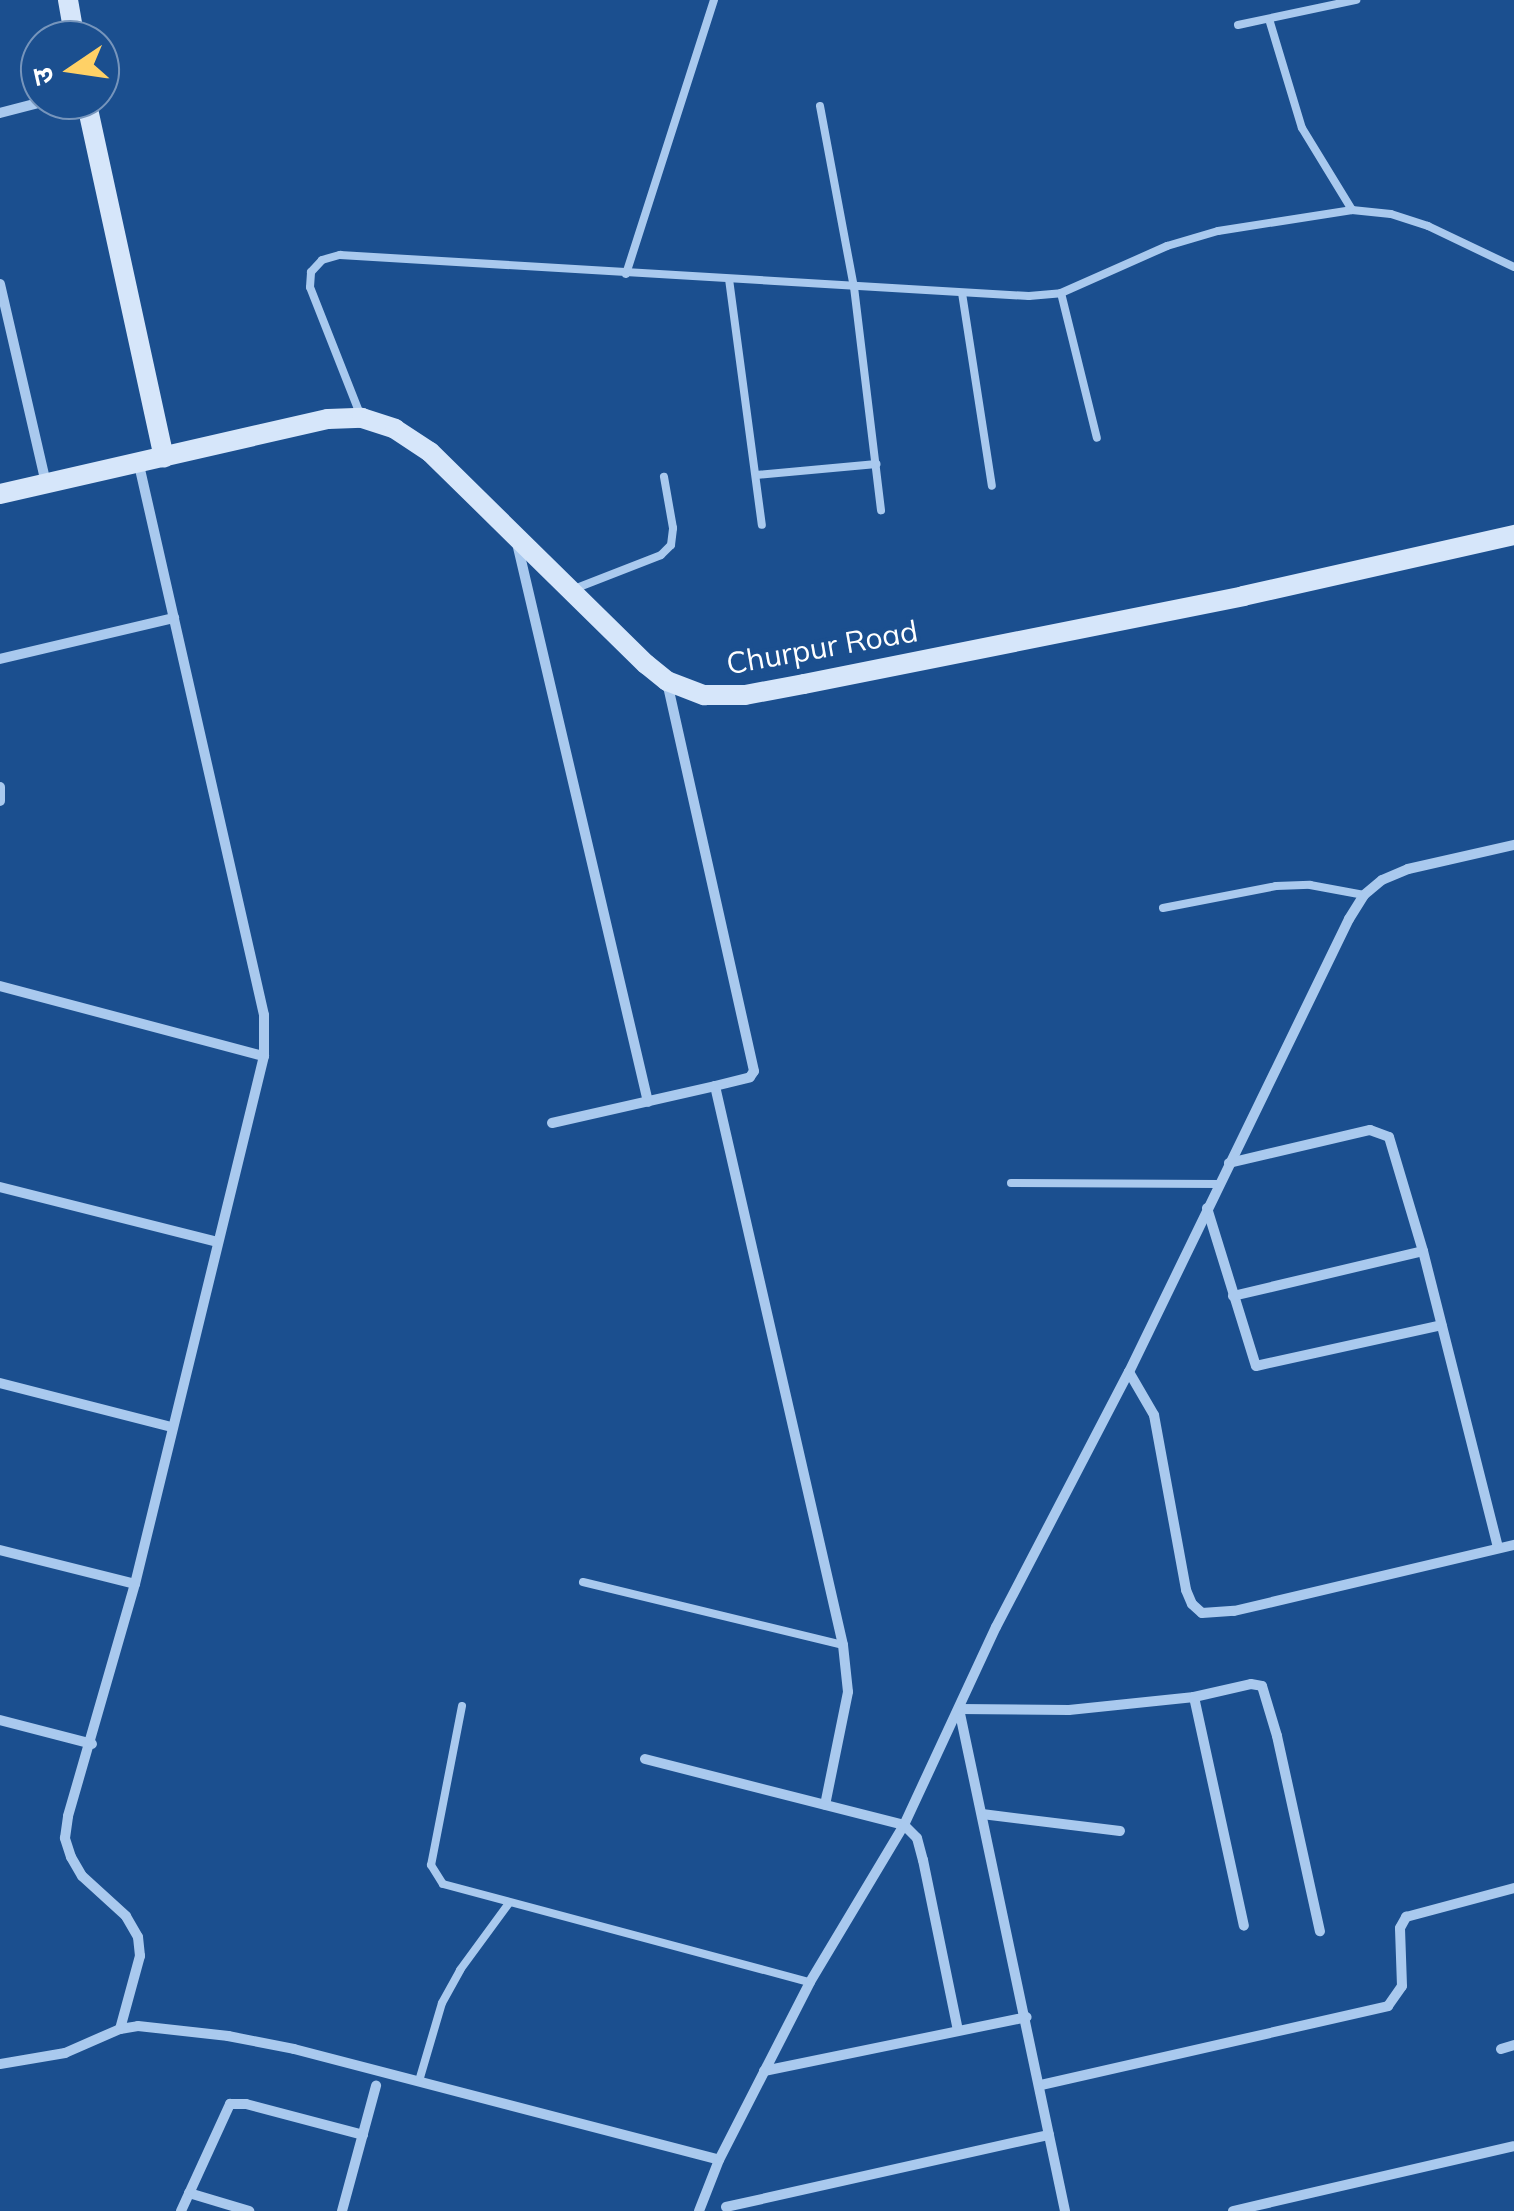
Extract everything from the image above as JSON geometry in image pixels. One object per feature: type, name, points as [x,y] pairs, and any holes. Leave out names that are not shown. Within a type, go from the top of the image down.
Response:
[{"type":"street","points":[[90,120],[164,458]]},
{"type":"street","points":[[0,284],[46,483]]},
{"type":"street","name":"Churpur Road","points":[[0,494],[328,419],[362,418],[395,429],[430,452],[667,681],[704,695],[744,695],[1243,596],[1514,535]]},
{"type":"street","points":[[120,2028],[138,1967],[138,1937],[126,1916],[82,1876],[66,1838],[136,1584],[264,1056],[264,1015],[139,465]]},
{"type":"street","points":[[515,535],[648,1102]]},
{"type":"street","points":[[0,658],[174,618]]},
{"type":"street","points":[[552,1124],[750,1077],[755,1066],[667,681]]},
{"type":"street","points":[[0,788],[0,801]]},
{"type":"street","points":[[699,2211],[720,2160],[810,1982],[904,1825],[958,1709],[1364,895],[1382,880],[1408,869],[1514,845]]},
{"type":"street","points":[[0,986],[264,1056]]},
{"type":"street","points":[[715,1086],[842,1645],[848,1692],[825,1805]]},
{"type":"street","points":[[1229,1163],[1381,1131],[1394,1148],[1498,1548]]},
{"type":"street","points":[[0,1187],[217,1242]]},
{"type":"street","points":[[1207,1208],[1252,1362],[1262,1367],[1442,1326]]},
{"type":"street","points":[[1233,1296],[1423,1252]]},
{"type":"street","points":[[1129,1372],[1154,1415],[1186,1590],[1192,1604],[1202,1613],[1234,1611],[1514,1545]]},
{"type":"street","points":[[0,1383],[172,1427]]},
{"type":"street","points":[[0,1550],[136,1584]]},
{"type":"street","points":[[958,1709],[1069,1710],[1194,1697],[1251,1684],[1262,1686],[1268,1695],[1320,1931]]},
{"type":"street","points":[[1194,1697],[1244,1926]]},
{"type":"street","points":[[958,1709],[1027,2018],[1065,2211]]},
{"type":"street","points":[[0,1720],[92,1744]]},
{"type":"street","points":[[644,1759],[904,1825],[917,1838],[920,1849],[958,2030]]},
{"type":"street","points":[[982,1814],[1120,1831]]},
{"type":"street","points":[[1041,2085],[1388,2006],[1402,1986],[1400,1928],[1406,1917],[1514,1888]]},
{"type":"street","points":[[764,2071],[1027,2018]]},
{"type":"street","points":[[0,2064],[65,2053],[120,2028],[138,2026],[228,2036],[419,2081],[720,2160]]},
{"type":"street","points":[[1500,2049],[1514,2046]]},
{"type":"street","points":[[342,2211],[376,2086]]},
{"type":"street","points":[[181,2211],[230,2104],[246,2104],[363,2135]]},
{"type":"street","points":[[726,2207],[1049,2134]]},
{"type":"street","points":[[1233,2211],[1514,2146]]},
{"type":"street","points":[[188,2193],[250,2211]]},
{"type":"lane","points":[[626,274],[714,0]]},
{"type":"lane","points":[[1238,25],[1356,0]]},
{"type":"lane","points":[[1269,19],[1302,128],[1352,210]]},
{"type":"lane","points":[[820,106],[854,287],[881,510]]},
{"type":"lane","points":[[362,418],[310,287],[312,272],[322,260],[371,255],[962,293],[1061,293],[1167,246],[1218,231],[1352,210],[1428,226],[1514,267]]},
{"type":"lane","points":[[729,279],[762,525]]},
{"type":"lane","points":[[962,293],[992,486]]},
{"type":"lane","points":[[1061,293],[1097,438]]},
{"type":"lane","points":[[756,476],[876,464]]},
{"type":"lane","points":[[574,589],[660,555],[670,545],[673,528],[664,477]]},
{"type":"lane","points":[[1163,908],[1276,886],[1310,885],[1364,895]]},
{"type":"lane","points":[[1011,1183],[1219,1184]]},
{"type":"lane","points":[[582,1582],[842,1645]]},
{"type":"lane","points":[[462,1706],[431,1865],[443,1884],[810,1982]]},
{"type":"lane","points":[[419,2081],[442,2003],[460,1970],[510,1903]]}]
